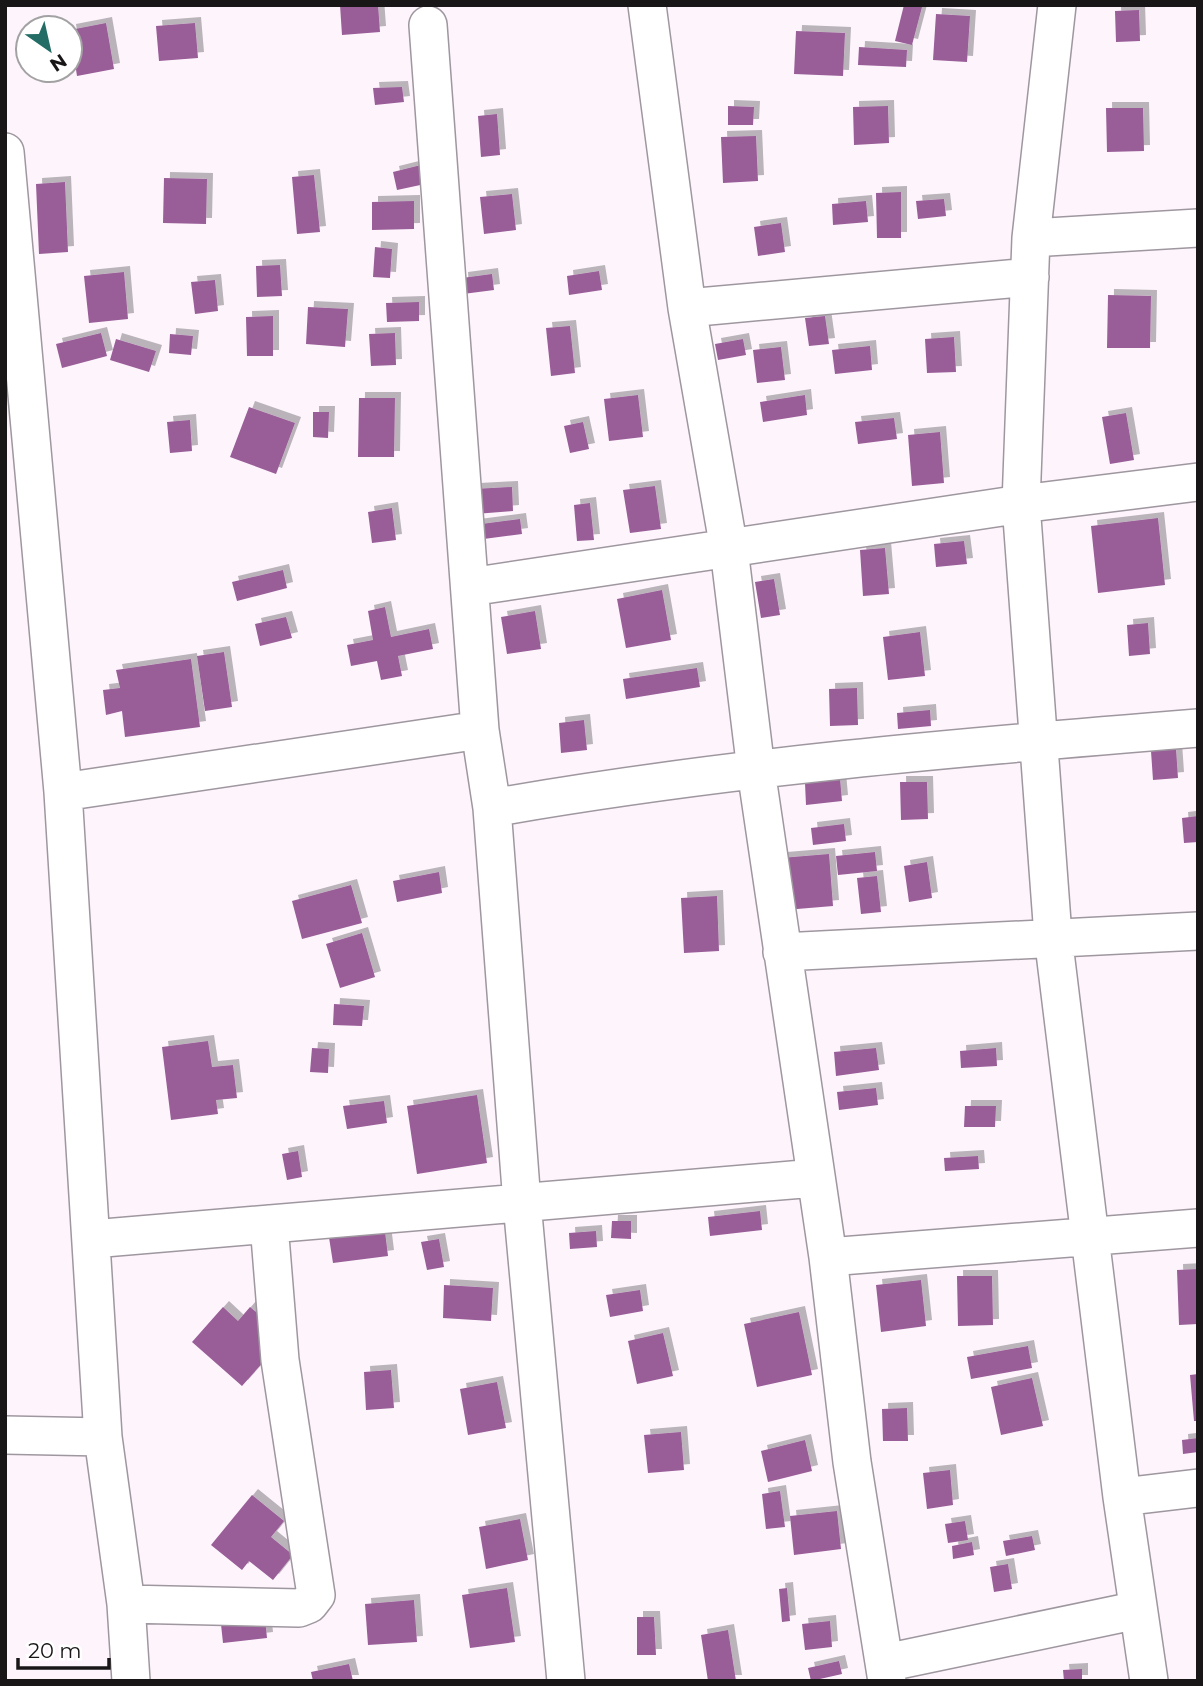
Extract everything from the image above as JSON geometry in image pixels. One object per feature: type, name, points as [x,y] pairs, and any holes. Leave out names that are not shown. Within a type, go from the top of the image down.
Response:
[{"type":"street","points":[[647,5],[688,308],[729,549],[756,770],[828,1257],[852,1462],[886,1672],[1138,1610]]},
{"type":"street","points":[[1057,5],[1031,238],[1021,504],[1053,936],[1122,1497],[1149,1681]]},
{"type":"street","points":[[429,25],[480,730],[492,808],[522,1203],[565,1681]]},
{"type":"street","points":[[5,152],[10,258],[63,792],[103,1437],[126,1604],[131,1681]]},
{"type":"street","points":[[1031,238],[1198,228]]},
{"type":"street","points":[[688,308],[1030,277]]},
{"type":"street","points":[[470,587],[1021,504],[1198,482]]},
{"type":"street","points":[[492,808],[626,785],[756,770],[1038,741],[1198,729]]},
{"type":"street","points":[[63,792],[480,730]]},
{"type":"street","points":[[782,952],[1053,936],[1198,931]]},
{"type":"street","points":[[92,1239],[815,1178]]},
{"type":"street","points":[[126,1604],[299,1608],[309,1604],[316,1595],[280,1360],[269,1224]]},
{"type":"street","points":[[828,1257],[1198,1228]]},
{"type":"street","points":[[5,1435],[103,1437]]},
{"type":"street","points":[[1122,1497],[1198,1488]]},
{"type":"building","points":[[340,5],[378,5],[380,32],[342,35]]},
{"type":"building","points":[[904,5],[922,7],[912,45],[895,41]]},
{"type":"building","points":[[1139,10],[1140,41],[1116,42],[1115,11]]},
{"type":"building","points":[[936,14],[970,16],[967,62],[933,60]]},
{"type":"building","points":[[106,23],[114,69],[84,75],[84,27]]},
{"type":"building","points":[[195,23],[198,58],[159,61],[156,26]]},
{"type":"building","points":[[796,31],[845,33],[843,76],[794,74]]},
{"type":"building","points":[[859,47],[907,50],[906,67],[858,65]]},
{"type":"building","points":[[402,87],[404,102],[375,105],[373,88]]},
{"type":"building","points":[[728,106],[754,107],[753,125],[728,125]]},
{"type":"building","points":[[888,106],[889,143],[854,145],[853,107]]},
{"type":"building","points":[[1106,108],[1143,108],[1144,151],[1107,152]]},
{"type":"building","points":[[497,114],[500,155],[481,157],[478,116]]},
{"type":"building","points":[[756,136],[758,181],[723,183],[721,137]]},
{"type":"building","points":[[421,165],[425,184],[397,190],[393,172]]},
{"type":"building","points":[[314,175],[320,232],[297,234],[292,177]]},
{"type":"building","points":[[164,178],[207,179],[206,224],[163,223]]},
{"type":"building","points":[[65,182],[68,252],[39,254],[36,184]]},
{"type":"building","points":[[901,192],[901,238],[877,238],[876,193]]},
{"type":"building","points":[[512,194],[516,230],[484,234],[480,197]]},
{"type":"building","points":[[944,199],[946,216],[918,219],[916,201]]},
{"type":"building","points":[[414,201],[414,229],[372,230],[372,202]]},
{"type":"building","points":[[866,201],[868,222],[833,225],[832,204]]},
{"type":"building","points":[[781,223],[785,252],[758,256],[754,227]]},
{"type":"building","points":[[375,247],[392,249],[390,278],[373,277]]},
{"type":"building","points":[[280,265],[282,296],[257,297],[256,266]]},
{"type":"building","points":[[599,271],[602,290],[569,295],[567,276]]},
{"type":"building","points":[[124,272],[128,319],[89,323],[84,276]]},
{"type":"building","points":[[492,274],[494,290],[463,294],[462,278]]},
{"type":"building","points":[[215,280],[218,311],[195,314],[191,282]]},
{"type":"building","points":[[1108,295],[1151,296],[1150,348],[1107,348]]},
{"type":"building","points":[[419,302],[419,321],[387,322],[386,303]]},
{"type":"building","points":[[308,307],[348,309],[345,347],[306,344]]},
{"type":"building","points":[[273,316],[273,356],[247,356],[246,317]]},
{"type":"building","points":[[825,316],[829,344],[809,346],[805,318]]},
{"type":"building","points":[[570,326],[575,373],[551,376],[546,328]]},
{"type":"building","points":[[101,333],[107,356],[62,368],[56,344]]},
{"type":"building","points":[[395,333],[396,365],[371,366],[369,334]]},
{"type":"building","points":[[170,334],[193,336],[191,355],[169,353]]},
{"type":"building","points":[[954,337],[956,372],[927,373],[925,339]]},
{"type":"building","points":[[116,339],[156,351],[149,372],[110,360]]},
{"type":"building","points":[[743,339],[746,355],[718,360],[715,344]]},
{"type":"building","points":[[870,346],[872,370],[835,374],[832,350]]},
{"type":"building","points":[[781,347],[785,380],[757,383],[753,350]]},
{"type":"building","points":[[638,395],[643,437],[609,441],[604,399]]},
{"type":"building","points":[[805,395],[807,415],[763,422],[760,402]]},
{"type":"building","points":[[359,398],[395,398],[394,457],[358,457]]},
{"type":"building","points":[[249,407],[295,423],[276,474],[230,457]]},
{"type":"building","points":[[313,412],[329,412],[328,438],[313,437]]},
{"type":"building","points":[[1126,413],[1134,460],[1110,464],[1102,417]]},
{"type":"building","points":[[894,418],[897,439],[858,444],[855,422]]},
{"type":"building","points":[[190,420],[192,451],[170,453],[167,422]]},
{"type":"building","points":[[583,422],[589,449],[570,453],[564,426]]},
{"type":"building","points":[[940,432],[944,483],[912,486],[908,435]]},
{"type":"building","points":[[655,486],[661,529],[630,533],[623,490]]},
{"type":"building","points":[[512,487],[513,511],[475,514],[474,489]]},
{"type":"building","points":[[590,503],[594,540],[577,541],[574,505]]},
{"type":"building","points":[[392,508],[396,540],[372,543],[368,512]]},
{"type":"building","points":[[1158,518],[1165,585],[1098,593],[1091,526]]},
{"type":"building","points":[[520,519],[522,534],[476,540],[474,525]]},
{"type":"building","points":[[964,541],[967,564],[936,567],[934,544]]},
{"type":"building","points":[[885,548],[889,594],[863,596],[860,550]]},
{"type":"building","points":[[283,570],[287,588],[237,601],[232,582]]},
{"type":"building","points":[[774,579],[780,615],[761,618],[755,582]]},
{"type":"building","points":[[662,590],[671,640],[626,648],[617,599]]},
{"type":"building","points":[[385,607],[391,637],[429,629],[433,649],[398,656],[402,676],[381,680],[377,661],[351,666],[347,645],[373,640],[368,611]]},
{"type":"building","points":[[535,611],[541,649],[507,654],[501,617]]},
{"type":"building","points":[[286,617],[292,638],[260,646],[255,624]]},
{"type":"building","points":[[1148,623],[1150,654],[1129,656],[1127,625]]},
{"type":"building","points":[[920,632],[925,676],[888,680],[883,637]]},
{"type":"building","points":[[224,652],[232,707],[205,711],[197,656]]},
{"type":"building","points":[[191,659],[200,727],[125,737],[122,711],[106,715],[103,690],[120,688],[116,670]]},
{"type":"building","points":[[697,668],[700,687],[626,699],[623,679]]},
{"type":"building","points":[[857,688],[858,725],[830,726],[829,689]]},
{"type":"building","points":[[930,710],[931,726],[898,729],[897,713]]},
{"type":"building","points":[[584,720],[587,750],[561,753],[559,723]]},
{"type":"building","points":[[1176,749],[1178,778],[1153,780],[1151,751]]},
{"type":"building","points":[[840,779],[842,801],[806,805],[805,783]]},
{"type":"building","points":[[900,782],[927,782],[928,819],[901,820]]},
{"type":"building","points":[[1198,816],[1198,842],[1184,843],[1182,818]]},
{"type":"building","points":[[844,824],[846,841],[813,845],[811,828]]},
{"type":"building","points":[[875,852],[877,871],[838,875],[836,856]]},
{"type":"building","points":[[829,854],[833,906],[785,910],[781,858]]},
{"type":"building","points":[[927,862],[932,898],[909,902],[904,866]]},
{"type":"building","points":[[439,872],[442,893],[397,902],[393,881]]},
{"type":"building","points":[[877,876],[881,912],[861,914],[857,878]]},
{"type":"building","points":[[351,885],[362,923],[302,939],[292,901]]},
{"type":"building","points":[[717,896],[719,951],[684,953],[681,898]]},
{"type":"building","points":[[362,933],[375,977],[340,988],[326,944]]},
{"type":"building","points":[[334,1004],[364,1006],[362,1026],[333,1025]]},
{"type":"building","points":[[208,1041],[212,1067],[233,1065],[237,1098],[216,1100],[218,1114],[171,1120],[162,1047]]},
{"type":"building","points":[[312,1048],[329,1049],[328,1073],[310,1072]]},
{"type":"building","points":[[876,1048],[879,1070],[836,1076],[834,1052]]},
{"type":"building","points":[[996,1048],[997,1066],[961,1068],[960,1051]]},
{"type":"building","points":[[876,1088],[878,1105],[839,1110],[837,1092]]},
{"type":"building","points":[[477,1095],[487,1163],[417,1174],[407,1106]]},
{"type":"building","points":[[384,1101],[387,1123],[347,1129],[343,1106]]},
{"type":"building","points":[[965,1106],[996,1106],[995,1127],[964,1127]]},
{"type":"building","points":[[298,1151],[302,1177],[287,1180],[282,1154]]},
{"type":"building","points":[[978,1156],[979,1169],[945,1171],[944,1158]]},
{"type":"building","points":[[760,1211],[762,1230],[710,1236],[708,1217]]},
{"type":"building","points":[[612,1221],[631,1221],[631,1239],[611,1238]]},
{"type":"building","points":[[384,1224],[388,1256],[333,1263],[328,1231]]},
{"type":"building","points":[[596,1231],[597,1247],[570,1249],[569,1233]]},
{"type":"building","points":[[439,1239],[444,1267],[427,1270],[421,1242]]},
{"type":"building","points":[[1198,1269],[1198,1324],[1179,1325],[1177,1270]]},
{"type":"building","points":[[957,1276],[992,1276],[993,1325],[958,1326]]},
{"type":"building","points":[[921,1280],[926,1326],[881,1332],[876,1285]]},
{"type":"building","points":[[444,1285],[493,1288],[491,1321],[443,1318]]},
{"type":"building","points":[[640,1290],[643,1311],[610,1317],[606,1295]]},
{"type":"building","points":[[223,1307],[238,1321],[250,1307],[272,1325],[260,1340],[273,1351],[242,1386],[192,1342]]},
{"type":"building","points":[[799,1312],[812,1375],[757,1387],[744,1324]]},
{"type":"building","points":[[663,1333],[673,1376],[637,1384],[628,1341]]},
{"type":"building","points":[[1028,1346],[1032,1368],[971,1379],[967,1357]]},
{"type":"building","points":[[391,1370],[394,1408],[366,1410],[364,1372]]},
{"type":"building","points":[[1198,1374],[1198,1421],[1194,1421],[1190,1375]]},
{"type":"building","points":[[1032,1378],[1043,1426],[1001,1435],[991,1387]]},
{"type":"building","points":[[497,1382],[506,1428],[468,1435],[460,1389]]},
{"type":"building","points":[[907,1408],[908,1441],[883,1441],[882,1409]]},
{"type":"building","points":[[681,1432],[684,1470],[648,1473],[644,1435]]},
{"type":"building","points":[[1198,1438],[1198,1452],[1183,1454],[1182,1440]]},
{"type":"building","points":[[805,1440],[812,1471],[768,1482],[761,1451]]},
{"type":"building","points":[[950,1470],[953,1505],[927,1509],[923,1473]]},
{"type":"building","points":[[780,1491],[785,1527],[766,1529],[762,1494]]},
{"type":"building","points":[[252,1495],[284,1521],[271,1537],[293,1555],[273,1580],[249,1561],[242,1570],[211,1545]]},
{"type":"building","points":[[837,1511],[841,1549],[794,1555],[790,1516]]},
{"type":"building","points":[[520,1519],[528,1560],[486,1569],[479,1527]]},
{"type":"building","points":[[965,1521],[968,1540],[948,1543],[945,1524]]},
{"type":"building","points":[[1032,1536],[1035,1550],[1006,1556],[1003,1541]]},
{"type":"building","points":[[972,1542],[974,1555],[953,1559],[952,1546]]},
{"type":"building","points":[[1008,1564],[1012,1589],[994,1592],[990,1567]]},
{"type":"building","points":[[507,1588],[515,1642],[470,1648],[462,1595]]},
{"type":"building","points":[[787,1588],[790,1621],[782,1622],[779,1589]]},
{"type":"building","points":[[414,1600],[417,1642],[368,1645],[365,1604]]},
{"type":"building","points":[[264,1609],[267,1638],[223,1643],[220,1615]]},
{"type":"building","points":[[637,1617],[654,1617],[656,1655],[637,1655]]},
{"type":"building","points":[[830,1621],[832,1647],[805,1650],[802,1624]]},
{"type":"building","points":[[728,1630],[736,1681],[708,1681],[701,1635]]},
{"type":"building","points":[[839,1661],[842,1674],[811,1681],[808,1668]]},
{"type":"building","points":[[349,1664],[353,1681],[313,1681],[311,1672]]},
{"type":"building","points":[[1082,1669],[1082,1681],[1064,1681],[1063,1670]]}]
